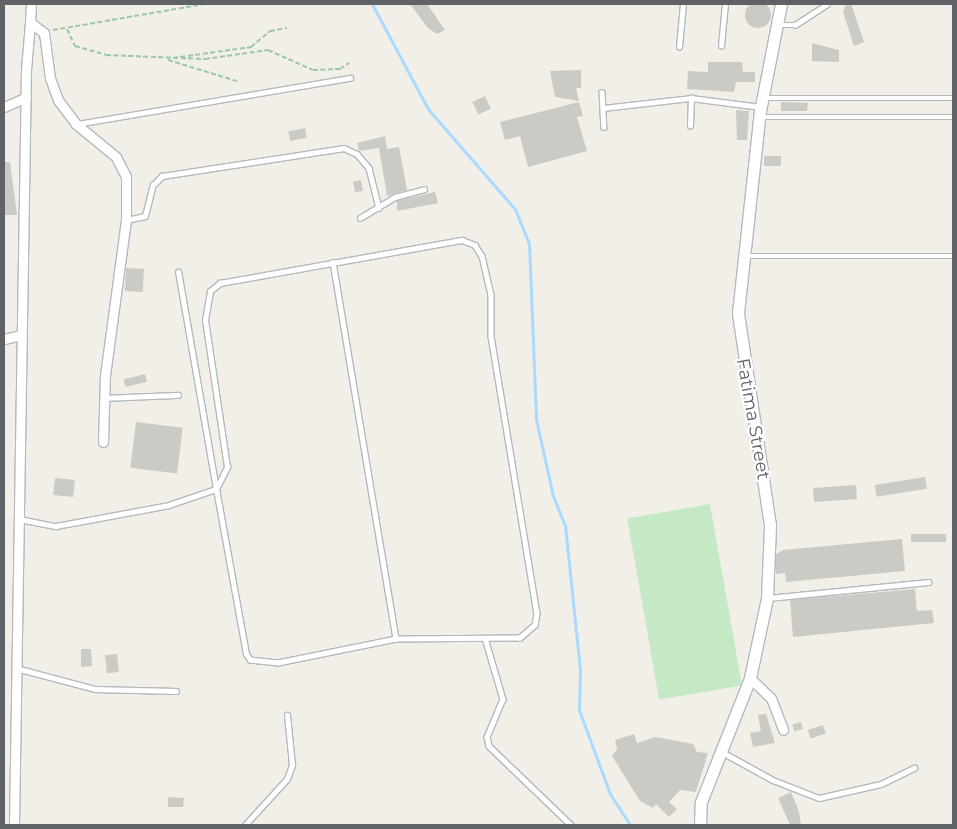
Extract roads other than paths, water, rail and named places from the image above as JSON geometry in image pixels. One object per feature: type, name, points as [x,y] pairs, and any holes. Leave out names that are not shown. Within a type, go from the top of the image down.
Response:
[{"type":"street","points":[[14,825],[26,96],[31,4]]},
{"type":"street","name":"Fatima Street","points":[[700,825],[701,802],[724,752],[750,678],[766,598],[770,525],[738,313],[761,107],[781,4]]},
{"type":"street","points":[[30,22],[43,31],[53,89],[76,124],[123,167],[126,220],[105,398],[103,442]]},
{"type":"street","points":[[4,107],[26,96]]},
{"type":"street","points":[[4,338],[22,335]]},
{"type":"street","points":[[750,678],[772,698],[783,730]]},
{"type":"lane","points":[[679,47],[683,4]]},
{"type":"lane","points":[[721,46],[725,4]]},
{"type":"lane","points":[[776,25],[795,25],[827,4]]},
{"type":"lane","points":[[76,124],[350,78]]},
{"type":"lane","points":[[602,92],[604,127]]},
{"type":"lane","points":[[690,126],[691,98]]},
{"type":"lane","points":[[603,108],[691,98],[761,107],[953,117]]},
{"type":"lane","points":[[761,107],[953,98]]},
{"type":"lane","points":[[126,220],[145,216],[153,185],[162,176],[344,148],[357,154],[369,168],[379,208]]},
{"type":"lane","points":[[360,218],[395,197],[424,189]]},
{"type":"lane","points":[[19,519],[56,526],[168,506],[216,489],[227,467],[205,320],[210,291],[220,283],[462,240],[475,245],[482,256],[537,613],[529,634],[485,638],[396,639],[278,663],[250,660],[216,489],[178,272]]},
{"type":"lane","points":[[743,256],[953,256]]},
{"type":"lane","points":[[333,262],[396,639]]},
{"type":"lane","points":[[105,398],[178,395]]},
{"type":"lane","points":[[766,598],[928,582]]},
{"type":"lane","points":[[485,638],[502,699],[487,736],[489,746],[572,825]]},
{"type":"lane","points":[[16,668],[95,689],[176,691]]},
{"type":"lane","points":[[245,825],[287,778],[292,765],[287,715]]},
{"type":"lane","points":[[724,752],[773,780],[819,798],[881,784],[914,768]]},
{"type":"waterway","points":[[372,4],[428,109],[515,209],[529,243],[536,419],[553,496],[565,525],[580,669],[579,710],[610,794],[630,825]]}]
